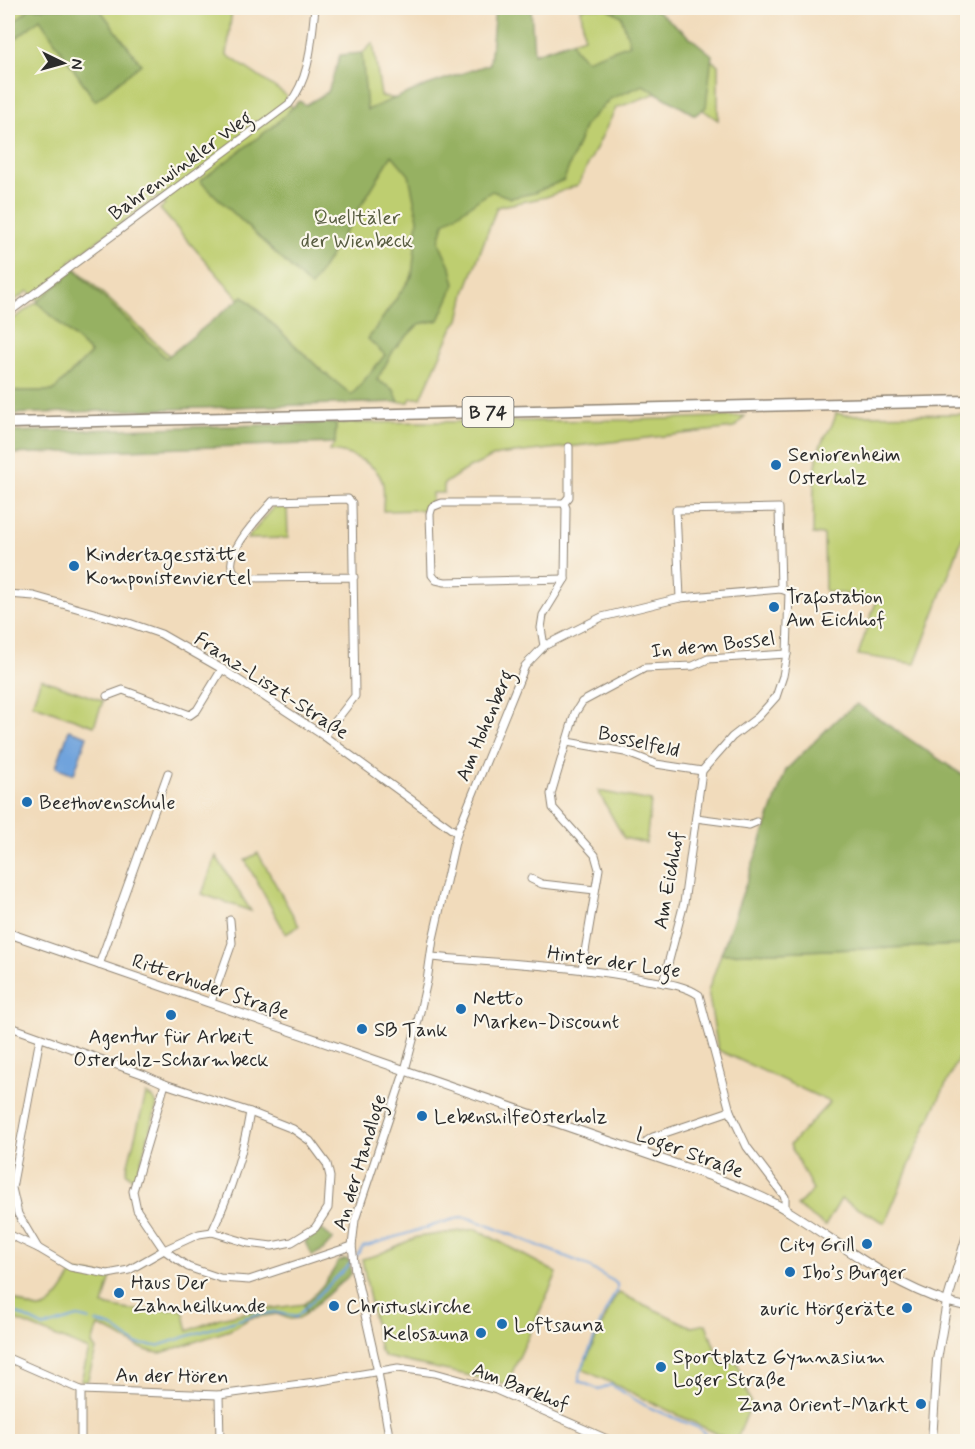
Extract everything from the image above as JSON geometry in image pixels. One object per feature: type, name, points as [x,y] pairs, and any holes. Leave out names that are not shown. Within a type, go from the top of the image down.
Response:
[{"type":"main road","name":"B 74","points":[[8,423],[968,401]]},
{"type":"street","name":"Bahrenwinkler Weg","points":[[8,313],[289,104],[297,94],[305,76],[315,8]]},
{"type":"street","points":[[564,503],[569,496],[569,447]]},
{"type":"street","points":[[324,736],[355,696],[354,577],[352,503],[348,499],[273,501],[246,533],[232,558],[233,570],[240,578],[354,577]]},
{"type":"street","points":[[564,503],[442,503],[432,507],[430,514],[432,575],[436,580],[445,582],[565,579]]},
{"type":"street","points":[[544,646],[541,627],[543,615],[565,579],[566,508],[564,503]]},
{"type":"street","points":[[680,598],[676,510],[779,508],[781,589]]},
{"type":"street","name":"Am Hohenberg","points":[[405,1070],[432,957],[436,927],[457,833],[525,666],[544,646],[602,617],[680,598],[781,589],[789,592],[787,654]]},
{"type":"street","name":"Franz-Liszt-Straße","points":[[8,594],[34,596],[161,634],[222,669],[324,736],[457,833]]},
{"type":"street","points":[[702,771],[732,737],[758,717],[776,697],[787,654]]},
{"type":"street","name":"In dem Bossel","points":[[582,969],[599,868],[595,855],[554,808],[551,794],[575,713],[582,702],[645,668],[693,666],[708,659],[787,654]]},
{"type":"street","points":[[107,696],[123,690],[190,715],[197,710],[222,669]]},
{"type":"street","name":"Bosselfeld","points":[[567,742],[625,752],[657,765],[702,771]]},
{"type":"street","name":"Am Eichhof","points":[[663,983],[684,903],[702,771]]},
{"type":"street","points":[[99,965],[168,773]]},
{"type":"street","name":"Am Eichhof","points":[[696,818],[749,825],[756,822]]},
{"type":"street","points":[[531,879],[542,884],[595,890]]},
{"type":"street","points":[[211,1002],[232,943],[230,920]]},
{"type":"street","name":"Ritterhuder Straße","points":[[8,933],[405,1070]]},
{"type":"street","name":"Hinter der Loge","points":[[432,957],[582,969],[663,983],[690,989],[699,995],[730,1111],[747,1147],[786,1197],[785,1209]]},
{"type":"street","points":[[8,1026],[293,1129],[310,1141],[321,1154],[327,1164],[330,1177],[328,1208],[315,1228],[292,1242],[273,1246],[248,1243],[212,1232],[199,1234],[129,1270],[108,1274],[70,1267],[8,1234]]},
{"type":"street","points":[[38,1248],[18,1214],[12,1188],[31,1074],[40,1038]]},
{"type":"street","name":"Loger Straße","points":[[405,1070],[713,1177],[785,1209],[881,1271],[947,1302]]},
{"type":"street","name":"An der Handloge","points":[[390,1442],[352,1249],[355,1220],[405,1070]]},
{"type":"street","points":[[165,1084],[134,1191],[137,1210],[164,1250],[188,1267],[220,1278],[249,1280],[352,1249]]},
{"type":"street","points":[[643,1152],[647,1141],[653,1137],[730,1111]]},
{"type":"street","points":[[212,1232],[231,1191],[244,1147],[250,1112]]},
{"type":"street","points":[[932,1442],[938,1360],[947,1302],[968,1233]]},
{"type":"street","points":[[947,1302],[968,1307]]},
{"type":"street","name":"An der Hören","points":[[8,1358],[81,1390],[219,1395],[378,1372]]},
{"type":"street","name":"Am Barkhof","points":[[378,1372],[398,1368],[435,1373],[496,1390],[614,1442]]},
{"type":"street","points":[[81,1390],[81,1442]]},
{"type":"street","points":[[219,1395],[220,1442]]},
{"type":"green space","name":"Quelltäler der Wienbeck","points":[[8,8],[232,8],[227,55],[283,93],[299,118],[343,93],[347,68],[373,43],[381,96],[397,99],[584,37],[581,8],[639,8],[718,65],[718,120],[670,88],[616,108],[578,185],[546,197],[497,207],[465,293],[459,320],[453,327],[421,398],[411,398],[409,402],[399,402],[397,398],[352,396],[243,296],[239,299],[160,209],[165,205],[157,197],[69,262],[215,398],[145,395],[28,291],[8,305]]},
{"type":"green space","points":[[27,8],[99,8],[141,64],[95,101],[40,19],[15,39],[8,27],[28,10]]},
{"type":"green space","points":[[495,8],[531,8],[534,54],[572,41],[575,49],[586,60],[630,44],[621,16],[607,8],[654,8],[712,55],[706,107],[695,115],[643,85],[610,99],[585,125],[564,180],[534,193],[511,198],[492,191],[444,223],[439,242],[451,268],[455,284],[439,320],[419,324],[395,348],[377,380],[394,390],[399,402],[8,414],[8,391],[53,391],[91,353],[37,302],[75,270],[166,358],[243,296],[321,370],[352,395],[385,355],[368,339],[412,276],[418,219],[409,175],[392,155],[311,287],[200,181],[276,124],[299,101],[306,105],[328,92],[340,55],[362,53],[367,110],[425,86],[490,64]]},
{"type":"green space","points":[[37,302],[91,353],[53,391],[8,391],[8,323]]},
{"type":"green space","points":[[836,413],[845,415],[967,414],[967,526],[915,664],[858,655],[877,599],[825,591],[824,535],[813,534],[815,479],[820,447]]},
{"type":"green space","points":[[745,416],[734,428],[497,455],[465,470],[444,484],[444,493],[432,493],[432,500],[422,510],[383,511],[383,484],[374,468],[360,459],[344,453],[329,451],[335,443],[336,423],[634,420]]},
{"type":"green space","points":[[336,423],[335,443],[8,454],[8,432]]},
{"type":"green space","points":[[287,505],[288,538],[247,539],[275,506]]},
{"type":"green space","points":[[41,679],[103,701],[94,726],[32,704]]},
{"type":"green space","points":[[857,704],[967,778],[967,945],[721,954],[786,770],[836,720]]},
{"type":"green space","points":[[598,791],[651,801],[646,843],[624,838]]},
{"type":"green space","points":[[258,853],[299,926],[286,934],[245,860]]},
{"type":"green space","points":[[216,856],[251,911],[202,894]]},
{"type":"green space","points":[[967,945],[967,1051],[959,1057],[927,1124],[885,1223],[841,1199],[825,1226],[797,1206],[813,1190],[790,1145],[830,1102],[718,1050],[708,991],[721,954]]},
{"type":"green space","points":[[146,1094],[154,1099],[157,1105],[135,1182],[126,1172]]},
{"type":"green space","points":[[321,1229],[333,1239],[323,1250],[312,1256],[305,1242]]},
{"type":"green space","points":[[476,1229],[557,1273],[507,1384],[385,1357],[380,1351],[362,1259],[377,1255],[417,1237]]},
{"type":"green space","points":[[346,1259],[349,1261],[351,1274],[306,1313],[304,1304],[323,1285],[338,1262]]},
{"type":"green space","points":[[73,1273],[111,1276],[103,1305],[129,1310],[183,1310],[188,1331],[220,1318],[259,1310],[304,1304],[306,1313],[299,1318],[290,1319],[277,1314],[250,1318],[230,1330],[161,1353],[137,1346],[98,1326],[92,1344],[96,1350],[87,1382],[81,1380],[89,1350],[8,1317],[8,1296],[31,1307],[44,1308],[59,1296]]},
{"type":"green space","name":"Sportplatz Gymnasium Loger Straße","points":[[619,1293],[692,1327],[706,1324],[721,1365],[737,1361],[751,1405],[736,1441],[582,1369],[614,1299]]},
{"type":"water","points":[[69,730],[87,736],[74,774],[56,767]]},
{"type":"waterway","points":[[356,1257],[363,1247],[461,1217],[469,1218],[582,1263],[613,1281],[617,1284],[617,1289],[602,1319],[579,1381],[598,1389],[611,1385],[646,1406],[699,1428],[713,1442]]},
{"type":"waterway","points":[[96,1322],[113,1327],[136,1344],[157,1346],[254,1315],[275,1312],[296,1317],[352,1262]]},
{"type":"waterway","points":[[8,1309],[44,1327],[78,1317],[90,1320]]},
{"type":"place","name":"Seniorenheim Osterholz","points":[[776,465]]},
{"type":"place","name":"Kindertagesstätte Komponistenviertel","points":[[74,566]]},
{"type":"place","name":"Trafostation Am Eichhof","points":[[774,607]]},
{"type":"place","name":"Beethovenschule","points":[[27,802]]},
{"type":"place","name":"Netto Marken-Discount","points":[[461,1009]]},
{"type":"place","name":"Agentur für Arbeit Osterholz-Scharmbeck","points":[[171,1015]]},
{"type":"place","name":"SB Tank","points":[[362,1029]]},
{"type":"place","name":"LebenshilfeOsterholz","points":[[422,1116]]},
{"type":"place","name":"City Grill","points":[[867,1244]]},
{"type":"place","name":"Ibo’s Burger","points":[[790,1272]]},
{"type":"place","name":"Haus Der Zahnheilkunde","points":[[119,1293]]},
{"type":"place","name":"Christuskirche","points":[[334,1306]]},
{"type":"place","name":"auric Hörgeräte","points":[[907,1308]]},
{"type":"place","name":"Loftsauna","points":[[502,1324]]},
{"type":"place","name":"Kelosauna","points":[[481,1333]]},
{"type":"place","name":"Sportplatz Gymnasium Loger Straße","points":[[661,1367]]},
{"type":"place","name":"Zana Orient-Markt","points":[[921,1404]]}]
